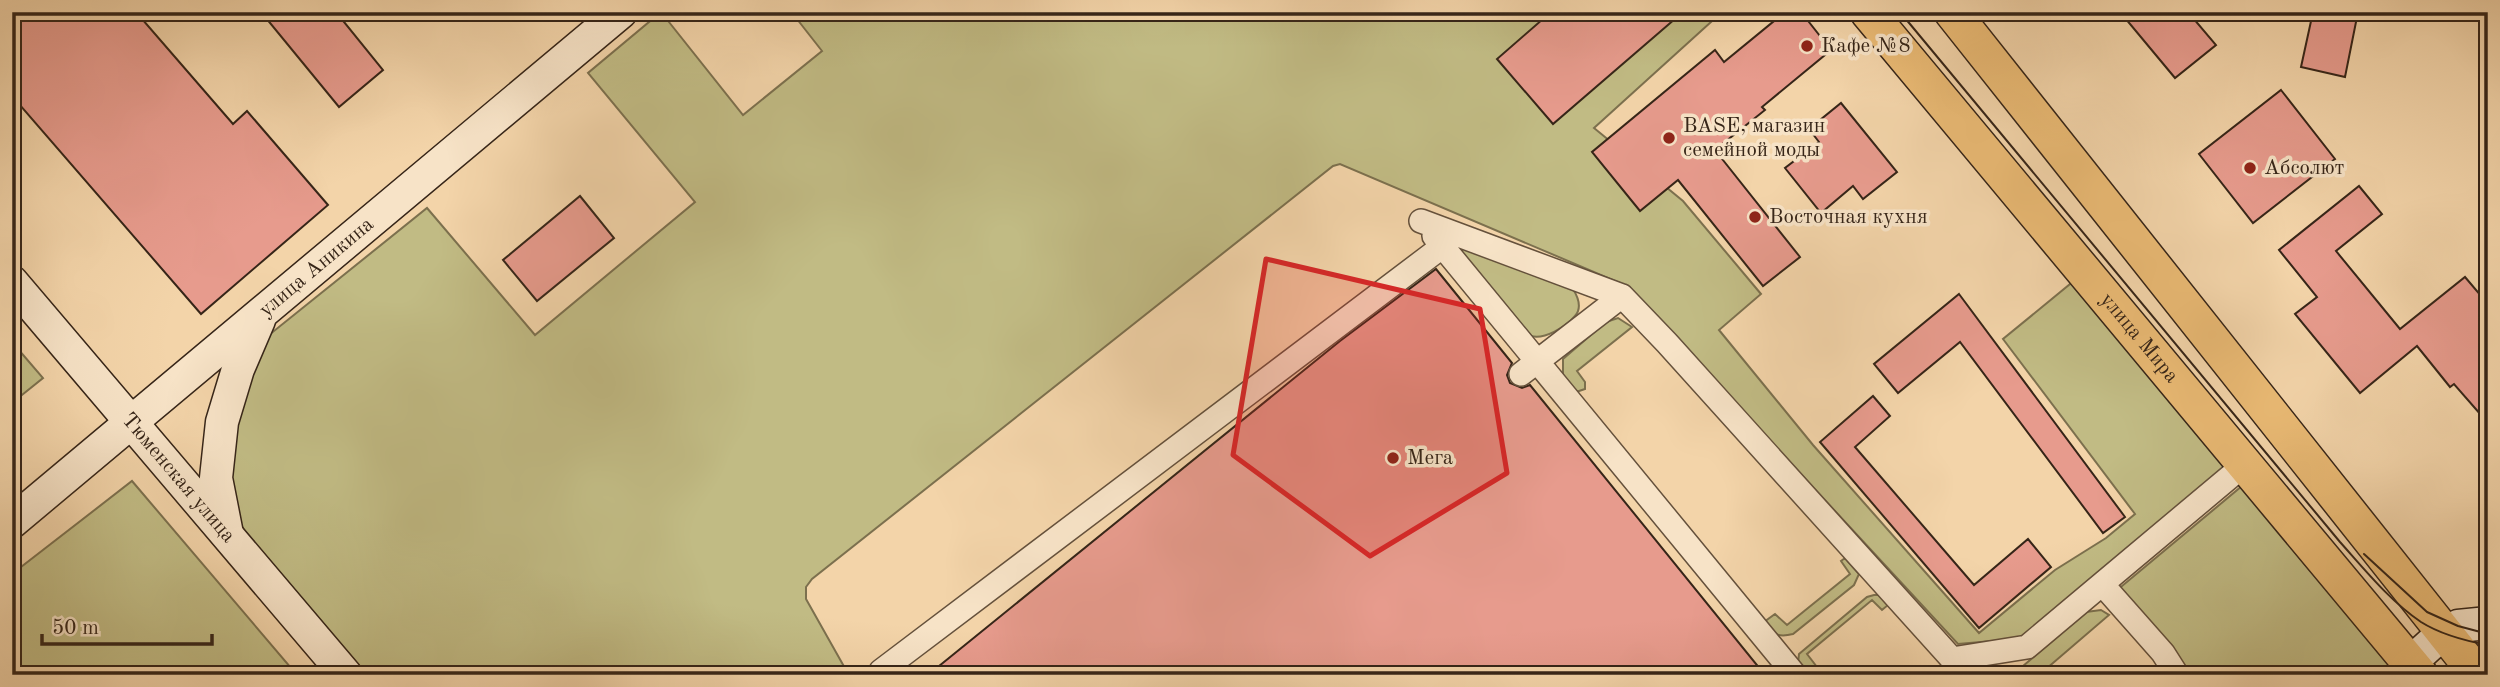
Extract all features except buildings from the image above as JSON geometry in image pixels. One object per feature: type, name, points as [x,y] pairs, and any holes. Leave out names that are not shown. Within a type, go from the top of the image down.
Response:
[{"type":"main road","name":"улица Аникина","points":[[12,522],[621,12]]},
{"type":"main road","name":"улица Мира","points":[[1868,12],[2415,669],[2443,633],[2458,626],[2488,623]]},
{"type":"main road","points":[[1952,12],[2478,675]]},
{"type":"main road","name":"Тюменская улица","points":[[12,282],[346,675]]},
{"type":"main road","points":[[228,538],[216,478],[222,422],[238,369],[261,315]]},
{"type":"street","points":[[1794,675],[1529,368],[1443,246],[1421,221],[1622,296],[1667,342],[1952,659],[2027,647],[2244,465]]},
{"type":"street","points":[[879,675],[1443,246]]},
{"type":"street","points":[[1529,368],[1622,296]]},
{"type":"street","points":[[2102,584],[2163,653],[2177,675]]},
{"type":"highlighted area","points":[[1266,259],[1480,309],[1507,473],[1370,556],[1233,455]]},
{"type":"shaded area","points":[[661,12],[743,115],[822,51],[794,12],[1722,12],[1594,128],[1683,201],[1761,294],[1719,330],[1813,445],[1979,633],[2055,570],[2106,538],[2135,514],[2003,339],[2075,280],[2228,465],[2024,636],[1958,644],[1627,286],[1340,164],[1333,166],[812,579],[806,587],[806,599],[846,670],[846,675],[367,675],[255,545],[226,504],[223,443],[259,343],[427,208],[535,335],[695,202],[588,73]]},
{"type":"shaded area","points":[[1462,246],[1573,289],[1578,302],[1577,313],[1554,332],[1531,336],[1459,249]]},
{"type":"shaded area","points":[[1618,318],[1632,327],[1577,371],[1585,382],[1585,389],[1576,392],[1563,376],[1563,359],[1606,322]]},
{"type":"shaded area","points":[[12,342],[43,378],[12,403]]},
{"type":"shaded area","points":[[132,481],[297,675],[12,675],[12,574]]},
{"type":"shaded area","points":[[2242,486],[2307,567],[2404,675],[2190,675],[2153,629],[2116,591]]},
{"type":"shaded area","points":[[1845,558],[1859,574],[1854,585],[1793,634],[1783,636],[1770,630],[1764,622],[1775,614],[1787,625],[1850,574],[1841,561]]},
{"type":"shaded area","points":[[1879,595],[1888,605],[1882,610],[1872,600],[1807,654],[1817,667],[1807,675],[1798,663],[1799,654],[1867,597]]},
{"type":"shaded area","points":[[2101,610],[2109,615],[2039,675],[2031,675],[2023,666],[2086,612]]},
{"type":"tram line","points":[[1900,12],[2368,574],[2399,605],[2421,622],[2453,636],[2488,645]]},
{"type":"tram line","points":[[2364,554],[2427,612],[2458,626],[2488,634]]},
{"type":"place","name":"Кафе №8","points":[[1807,46]]},
{"type":"place","name":"BASE, магазин семейной моды","points":[[1669,138]]},
{"type":"place","name":"Абсолют","points":[[2250,168]]},
{"type":"place","name":"Восточная кухня","points":[[1755,217]]},
{"type":"place","name":"Мега","points":[[1393,458]]}]
